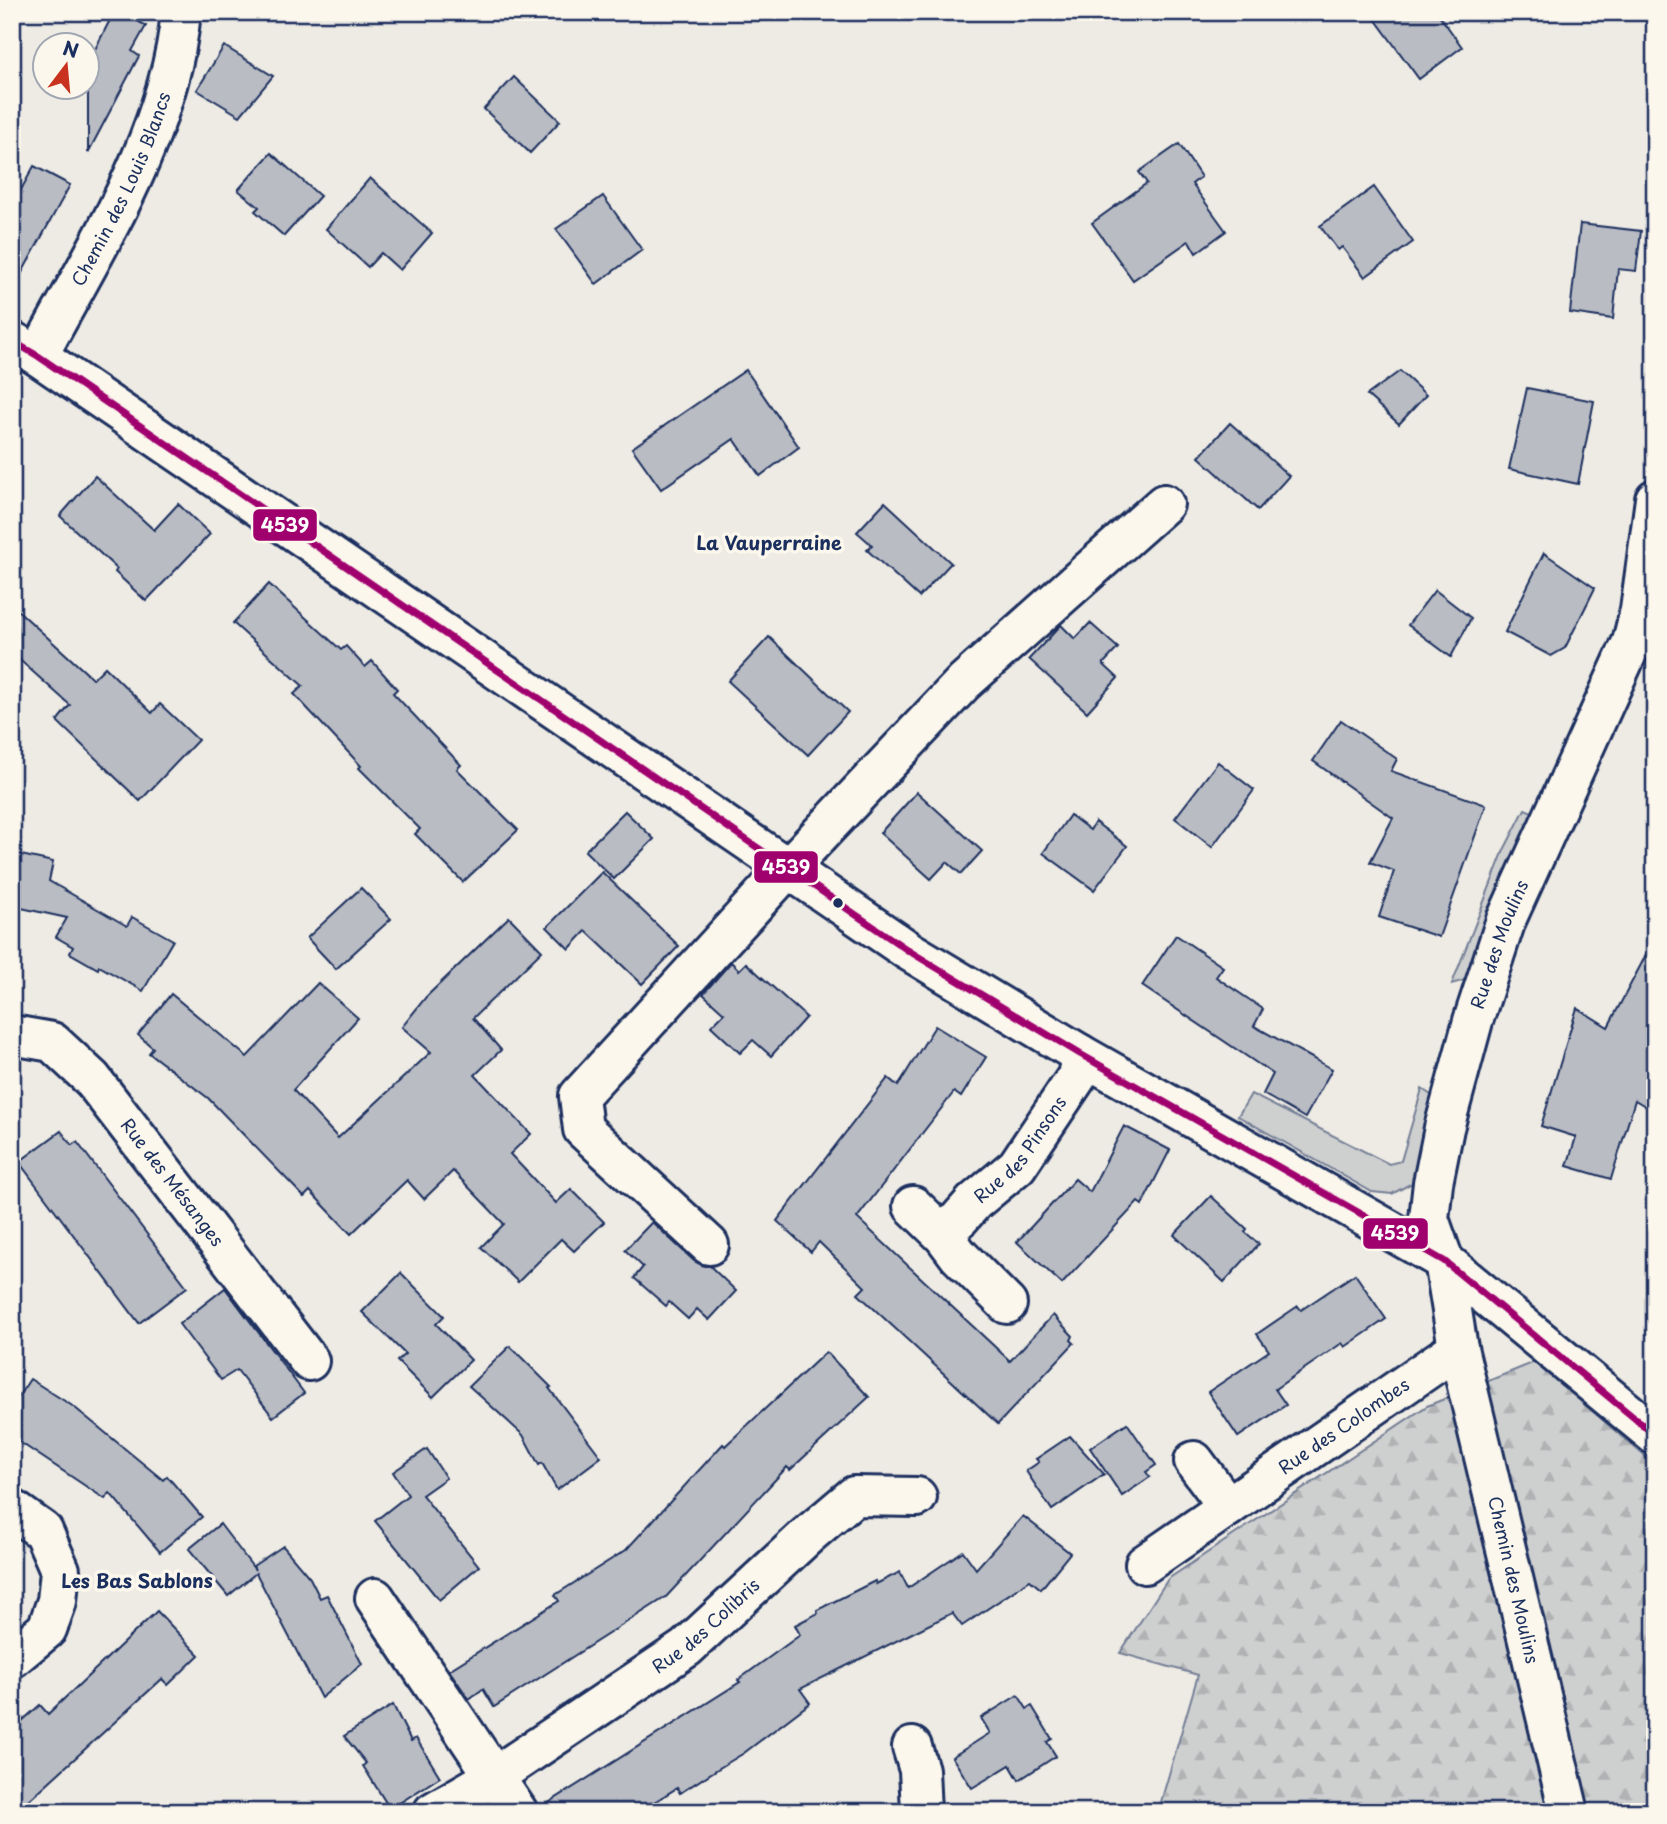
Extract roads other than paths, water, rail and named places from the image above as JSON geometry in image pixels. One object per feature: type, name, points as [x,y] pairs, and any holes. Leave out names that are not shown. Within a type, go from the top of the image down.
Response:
[{"type":"street","name":"Chemin des Louis Blancs","points":[[25,349],[134,176],[157,118],[178,49],[181,12]]},
{"type":"street","points":[[25,349],[909,951],[1080,1054],[1444,1261],[1655,1435]]},
{"type":"street","name":"Rue des Moulins","points":[[1458,1348],[1444,1261],[1429,1219],[1444,1128],[1473,1021],[1506,920],[1643,646],[1640,610],[1655,499]]},
{"type":"street","points":[[709,1245],[583,1129],[579,1096],[788,868],[964,682],[1164,504]]},
{"type":"street","name":"Rue des Mésanges","points":[[12,1035],[52,1042],[92,1079],[309,1361]]},
{"type":"street","name":"Rue des Pinsons","points":[[944,1236],[974,1202],[1017,1166],[1078,1074],[1080,1054]]},
{"type":"street","points":[[914,1206],[1007,1304]]},
{"type":"street","name":"Rue des Colombes","points":[[1145,1564],[1458,1348]]},
{"type":"street","name":"Chemin des Moulins","points":[[1458,1348],[1569,1812]]},
{"type":"street","points":[[1194,1461],[1228,1507]]},
{"type":"street","name":"Rue des Colibris","points":[[433,1812],[495,1776],[685,1648],[854,1496],[917,1497]]},
{"type":"street","points":[[12,1509],[43,1531],[60,1570],[57,1601],[47,1629],[12,1658]]},
{"type":"street","points":[[375,1598],[518,1812]]},
{"type":"street","points":[[912,1747],[919,1770],[921,1812]]},
{"type":"district","name":"La Vauperraine","points":[[769,543]]},
{"type":"district","name":"Les Bas Sablons","points":[[137,1581]]}]
